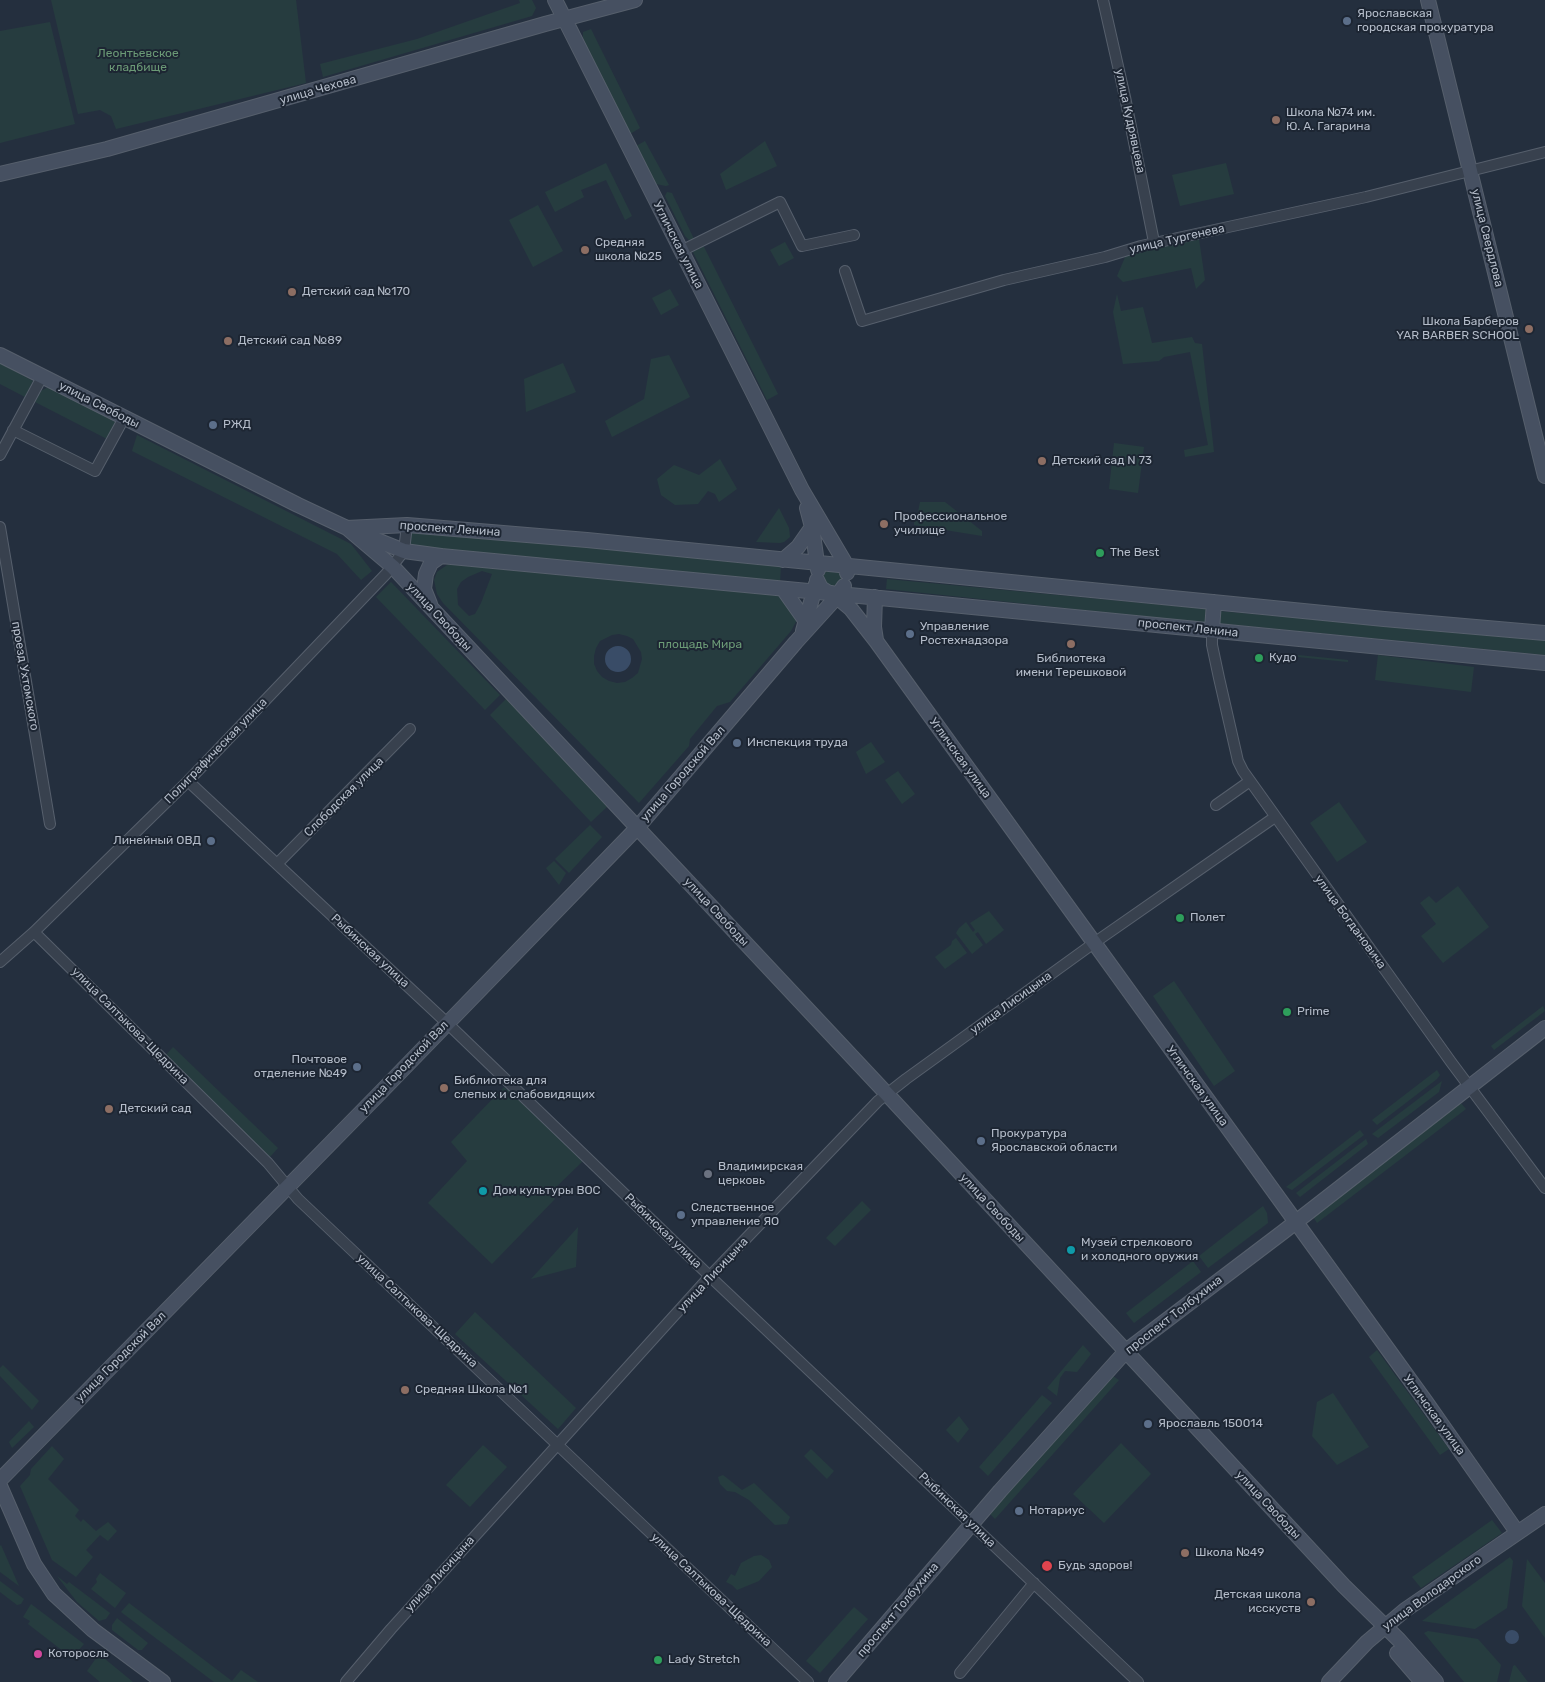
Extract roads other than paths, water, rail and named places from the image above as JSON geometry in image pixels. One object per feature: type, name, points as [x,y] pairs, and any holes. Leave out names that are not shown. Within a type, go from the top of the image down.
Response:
[{"type":"main road","name":"Угличская улица","points":[[555,0],[802,490],[832,582]]},
{"type":"main road","name":"улица Чехова","points":[[0,174],[107,149],[564,18],[635,0]]},
{"type":"main road","name":"улица Свердлова","points":[[1428,0],[1545,476]]},
{"type":"main road","name":"улица Свободы","points":[[0,355],[347,528],[393,567],[886,1093],[1382,1629],[1436,1682]]},
{"type":"main road","name":"Угличская улица","points":[[802,490],[812,527],[832,582],[1517,1532]]},
{"type":"main road","name":"проспект Ленина","points":[[347,528],[407,525],[588,540],[783,560],[832,582],[875,597],[1545,663]]},
{"type":"main road","points":[[783,560],[798,547],[812,527]]},
{"type":"main road","name":"проспект Ленина","points":[[347,528],[404,552],[783,588],[832,582],[1214,602],[1545,633]]},
{"type":"main road","points":[[436,613],[424,590],[424,580],[431,563],[441,556]]},
{"type":"main road","name":"улица Городской Вал","points":[[0,1480],[637,828],[796,642],[812,621],[832,582]]},
{"type":"main road","name":"улица Городской Вал","points":[[812,621],[832,582]]},
{"type":"main road","points":[[783,588],[812,621]]},
{"type":"main road","points":[[875,597],[874,627],[876,641]]},
{"type":"main road","points":[[1212,630],[1214,602]]},
{"type":"main road","name":"проспект Толбухина","points":[[836,1682],[1087,1392],[1126,1351],[1545,1028]]},
{"type":"main road","points":[[0,1486],[34,1564],[54,1594],[93,1630],[163,1682]]},
{"type":"main road","name":"улица Володарского","points":[[1329,1682],[1382,1629],[1405,1610],[1545,1514]]},
{"type":"main road","name":"улица Свободы","points":[[1382,1629],[1422,1682]]},
{"type":"street","name":"улица Кудрявцева","points":[[1103,0],[1125,96],[1154,242]]},
{"type":"street","name":"улица Тургенева","points":[[845,271],[862,321],[1004,280],[1105,257],[1154,242],[1356,199],[1545,152]]},
{"type":"street","points":[[681,250],[780,202],[802,246],[854,235]]},
{"type":"street","points":[[0,455],[42,377]]},
{"type":"street","points":[[13,430],[94,471],[124,418]]},
{"type":"street","name":"Полиграфическая улица","points":[[0,962],[34,932],[188,781],[393,567],[404,552],[407,525]]},
{"type":"street","name":"проезд Ухтомского","points":[[0,527],[50,824]]},
{"type":"street","name":"улица Богдановича","points":[[1212,630],[1212,645],[1238,761],[1250,782],[1451,1062],[1545,1188]]},
{"type":"street","name":"Слободская улица","points":[[277,864],[410,729]]},
{"type":"street","name":"Рыбинская улица","points":[[188,781],[447,1023],[710,1276],[1138,1682]]},
{"type":"street","points":[[1216,805],[1250,782]]},
{"type":"street","name":"улица Лисицына","points":[[346,1682],[391,1628],[710,1276],[886,1093],[1094,943],[1275,817]]},
{"type":"street","name":"улица Салтыкова-Щедрина","points":[[34,932],[268,1163],[298,1199],[808,1682]]},
{"type":"street","points":[[960,1672],[1034,1583]]},
{"type":"water","points":[[618,646],[627,650],[631,659],[627,668],[618,672],[609,668],[605,659],[609,650]]},
{"type":"water","points":[[1509,1630],[1515,1630],[1519,1637],[1515,1644],[1509,1644],[1505,1640],[1505,1634]]},
{"type":"place","name":"Ярославская городская прокуратура","points":[[1347,21]]},
{"type":"place","name":"Школа №74 им. Ю. А. Гагарина","points":[[1276,120]]},
{"type":"place","name":"Средняя школа №25","points":[[585,250]]},
{"type":"place","name":"Детский сад №170","points":[[292,292]]},
{"type":"place","name":"Школа Барберов YAR BARBER SCHOOL","points":[[1529,329]]},
{"type":"place","name":"Детский сад №89","points":[[228,341]]},
{"type":"place","name":"РЖД","points":[[213,425]]},
{"type":"place","name":"Детский сад N 73","points":[[1042,461]]},
{"type":"place","name":"Профессиональное училище","points":[[884,524]]},
{"type":"place","name":"The Best","points":[[1100,553]]},
{"type":"place","name":"Управление Ростехнадзора","points":[[910,634]]},
{"type":"place","name":"Библиотека имени Терешковой","points":[[1071,644]]},
{"type":"place","name":"Кудо","points":[[1259,658]]},
{"type":"place","name":"Инспекция труда","points":[[737,743]]},
{"type":"place","name":"Линейный ОВД","points":[[211,841]]},
{"type":"place","name":"Полет","points":[[1180,918]]},
{"type":"place","name":"Prime","points":[[1287,1012]]},
{"type":"place","name":"Почтовое отделение №49","points":[[357,1067]]},
{"type":"place","name":"Библиотека для слепых и слабовидящих","points":[[444,1088]]},
{"type":"place","name":"Детский сад","points":[[109,1109]]},
{"type":"place","name":"Прокуратура Ярославской области","points":[[981,1141]]},
{"type":"place","name":"Владимирская церковь","points":[[708,1174]]},
{"type":"place","name":"Дом культуры ВОС","points":[[483,1191]]},
{"type":"place","name":"Следственное управление ЯО","points":[[681,1215]]},
{"type":"place","name":"Музей стрелкового и холодного оружия","points":[[1071,1250]]},
{"type":"place","name":"Средняя Школа №1","points":[[405,1390]]},
{"type":"place","name":"Ярославль 150014","points":[[1148,1424]]},
{"type":"place","name":"Нотариус","points":[[1019,1511]]},
{"type":"place","name":"Школа №49","points":[[1185,1553]]},
{"type":"place","name":"Будь здоров!","points":[[1047,1566]]},
{"type":"place","name":"Детская школа исскуств","points":[[1311,1602]]},
{"type":"place","name":"Которосль","points":[[38,1654]]},
{"type":"place","name":"Lady Stretch","points":[[658,1660]]},
{"type":"park label","name":"Леонтьевское кладбище","points":[[138,61]]},
{"type":"park label","name":"площадь Мира","points":[[700,645]]}]
